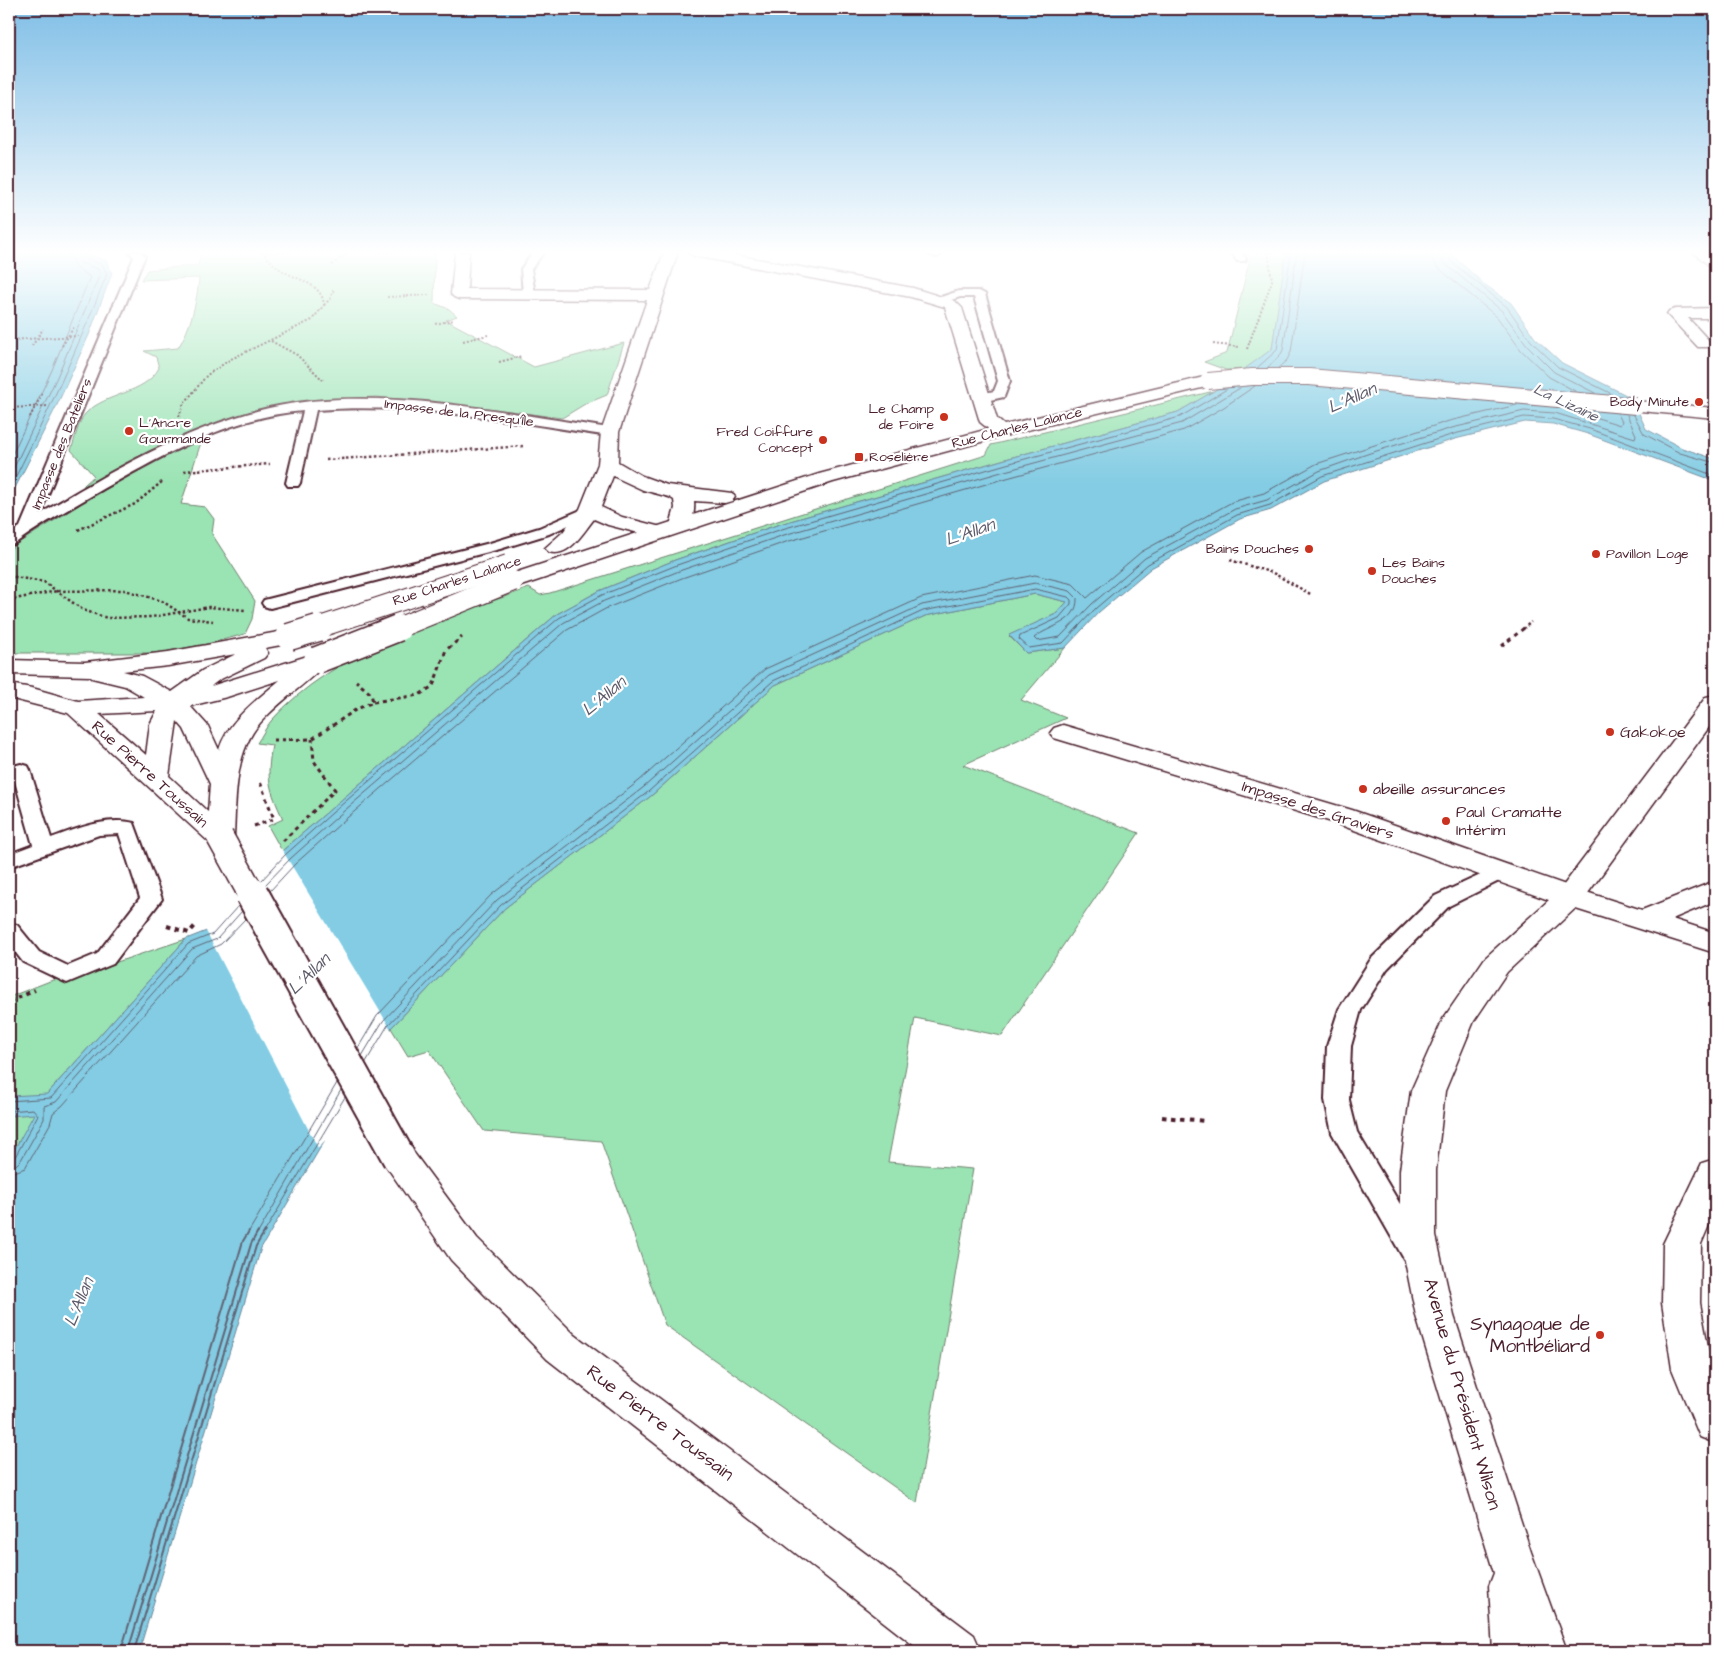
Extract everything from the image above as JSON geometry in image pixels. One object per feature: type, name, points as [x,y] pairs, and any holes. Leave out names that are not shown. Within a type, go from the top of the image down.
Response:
[{"type":"main road","points":[[556,548],[570,536],[592,503],[608,464],[610,432],[644,329]]},
{"type":"main road","points":[[960,329],[989,422],[1002,432]]},
{"type":"main road","points":[[1690,329],[1704,344]]},
{"type":"main road","name":"Rue Charles Lalance","points":[[85,669],[168,658],[289,637],[658,532],[680,508],[826,478],[1208,381],[1252,377],[1309,377],[1715,413]]},
{"type":"main road","points":[[608,464],[623,476],[652,488],[680,508]]},
{"type":"main road","name":"Rue Charles Lalance","points":[[223,784],[234,742],[250,718],[317,660],[510,573],[556,548],[680,508],[725,496],[826,478]]},
{"type":"main road","points":[[592,503],[621,490],[652,488]]},
{"type":"main road","points":[[592,503],[615,521],[658,532]]},
{"type":"main road","points":[[155,779],[163,724],[173,703],[226,666],[289,637]]},
{"type":"main road","points":[[9,692],[32,695],[77,708],[173,703],[218,692],[317,660]]},
{"type":"main road","points":[[9,667],[85,669]]},
{"type":"main road","name":"Rue Pierre Toussain","points":[[85,669],[133,681],[173,703],[195,726],[223,784],[220,837]]},
{"type":"main road","name":"Avenue du Président Wilson","points":[[1544,1651],[1509,1552],[1435,1316],[1418,1236],[1418,1170],[1428,1091],[1459,1019],[1496,965],[1570,897],[1715,702]]},
{"type":"main road","name":"Rue Pierre Toussain","points":[[77,708],[220,837],[399,1158],[464,1249],[561,1347],[958,1651]]},
{"type":"main road","name":"Impasse des Graviers","points":[[1063,733],[1342,816],[1570,897],[1715,943]]},
{"type":"main road","points":[[1644,920],[1715,890]]},
{"type":"main road","points":[[1715,1173],[1682,1244],[1681,1303],[1692,1369],[1715,1424]]},
{"type":"main road","name":"Avenue du Président Wilson","points":[[1509,1552],[1516,1651]]},
{"type":"lane","name":"Impasse des Bateliers","points":[[27,527],[109,329]]},
{"type":"lane","points":[[981,398],[1000,394],[1004,382],[989,329]]},
{"type":"lane","name":"Impasse de la Presqu'Île","points":[[9,541],[27,527],[128,469],[206,432],[256,415],[315,405],[371,403],[418,406],[610,432]]},
{"type":"lane","points":[[293,483],[315,405]]},
{"type":"lane","points":[[270,603],[495,546],[544,531],[592,503]]},
{"type":"lane","points":[[9,773],[21,770],[44,847]]},
{"type":"lane","points":[[9,861],[96,829],[127,828],[151,899],[105,960],[67,975],[31,956],[9,930]]},
{"type":"lane","points":[[1426,1271],[1345,1133],[1337,1100],[1339,1046],[1350,1009],[1378,964],[1442,901],[1500,872]]},
{"type":"path","points":[[32,346],[43,329]]},
{"type":"path","points":[[62,346],[72,329]]},
{"type":"path","points":[[181,444],[180,410],[204,379],[231,359],[294,329]]},
{"type":"path","points":[[9,334],[12,330]]},
{"type":"path","points":[[9,340],[82,335]]},
{"type":"path","points":[[463,341],[488,335]]},
{"type":"path","points":[[271,341],[298,355],[324,381],[324,391],[315,405]]},
{"type":"path","points":[[1213,344],[1248,348]]},
{"type":"path","points":[[499,362],[522,356]]},
{"type":"path","points":[[30,417],[42,394]]},
{"type":"path","points":[[9,408],[50,406]]},
{"type":"path","points":[[183,471],[527,446]]},
{"type":"path","points":[[1230,560],[1269,571],[1293,582],[1312,595]]},
{"type":"path","points":[[9,576],[44,582],[57,591]]},
{"type":"path","points":[[9,600],[57,591],[125,590],[162,601],[188,618],[219,620]]},
{"type":"path","points":[[1502,646],[1531,622]]},
{"type":"path","points":[[267,740],[312,739],[357,709],[373,702],[419,695],[433,686],[446,650],[469,634]]},
{"type":"path","points":[[351,677],[371,694],[373,702]]},
{"type":"path","points":[[283,841],[335,790],[314,761],[312,739]]},
{"type":"path","points":[[220,837],[274,819],[259,778]]},
{"type":"path","points":[[164,925],[189,933],[195,926]]},
{"type":"path","points":[[1162,1117],[1206,1121]]},
{"type":"green space","points":[[187,329],[464,329],[534,367],[624,343],[607,395],[585,404],[562,418],[377,397],[328,399],[283,404],[206,427],[181,504],[205,507],[214,519],[212,534],[255,601],[252,619],[245,634],[207,644],[157,653],[9,653],[9,553],[12,547],[79,505],[84,485],[94,476],[71,450],[83,417],[103,401],[135,389],[152,377],[159,368],[156,357],[144,351],[178,348]]},
{"type":"green space","points":[[1233,329],[1275,329],[1272,349],[1247,369],[1226,370],[1204,362],[1227,353]]},
{"type":"green space","points":[[1214,391],[1178,412],[780,524],[675,560],[599,591],[557,614],[282,851],[268,826],[283,819],[270,784],[269,767],[272,745],[257,743],[267,726],[297,696],[326,674],[391,640],[426,625],[529,588],[540,595],[550,593],[986,455],[991,445]]},
{"type":"green space","points":[[1035,594],[1067,602],[1056,614],[1009,636],[1026,653],[1065,648],[1021,700],[1066,718],[963,765],[1139,833],[1002,1036],[915,1018],[888,1162],[973,1169],[917,1503],[665,1325],[601,1141],[484,1131],[429,1050],[408,1056],[391,1028],[505,908],[651,796],[775,685],[925,616]]},
{"type":"green space","points":[[186,939],[47,1094],[9,1159],[9,997],[50,981],[87,972]]},
{"type":"water","points":[[9,329],[91,329],[57,405],[9,500]]},
{"type":"water","points":[[1275,329],[1529,329],[1535,338],[1562,363],[1632,398],[1646,429],[1682,448],[1715,459],[1715,481],[1588,434],[1553,424],[1525,422],[1455,439],[1324,481],[1271,510],[1240,519],[1151,568],[1099,612],[1065,648],[1026,653],[1009,635],[1056,614],[1067,602],[1035,594],[925,616],[775,685],[651,796],[505,908],[391,1028],[261,1248],[139,1651],[9,1651],[9,1159],[34,1114],[9,1116],[9,1096],[47,1094],[186,939],[209,930],[282,851],[557,614],[599,591],[675,560],[780,524],[1178,412],[1214,391],[1272,349]]},
{"type":"pier","points":[[281,848],[392,1031],[331,1134],[318,1148],[205,929]]},
{"type":"place","name":"Body Minute","points":[[1699,402]]},
{"type":"place","name":"Le Champ de Foire","points":[[944,417]]},
{"type":"place","name":"L'Ancre Gourmande","points":[[129,431]]},
{"type":"place","name":"Fred Coiffure Concept","points":[[823,440]]},
{"type":"place","name":"Roselière","points":[[859,457]]},
{"type":"place","name":"Bains Douches","points":[[1309,549]]},
{"type":"place","name":"Pavillon Loge","points":[[1596,554]]},
{"type":"place","name":"Les Bains Douches","points":[[1372,571]]},
{"type":"place","name":"Gakokoe","points":[[1610,732]]},
{"type":"place","name":"abeille assurances","points":[[1363,789]]},
{"type":"place","name":"Paul Cramatte Intérim","points":[[1446,821]]},
{"type":"place","name":"Synagogue de Montbéliard","points":[[1600,1335]]},
{"type":"water label","name":"L'Allan","points":[[1352,398]]},
{"type":"water label","name":"La Lizaine","points":[[1566,403]]},
{"type":"water label","name":"L'Allan","points":[[970,532]]},
{"type":"water label","name":"L'Allan","points":[[604,696]]},
{"type":"water label","name":"L'Allan","points":[[309,974]]},
{"type":"water label","name":"L'Allan","points":[[79,1302]]}]
